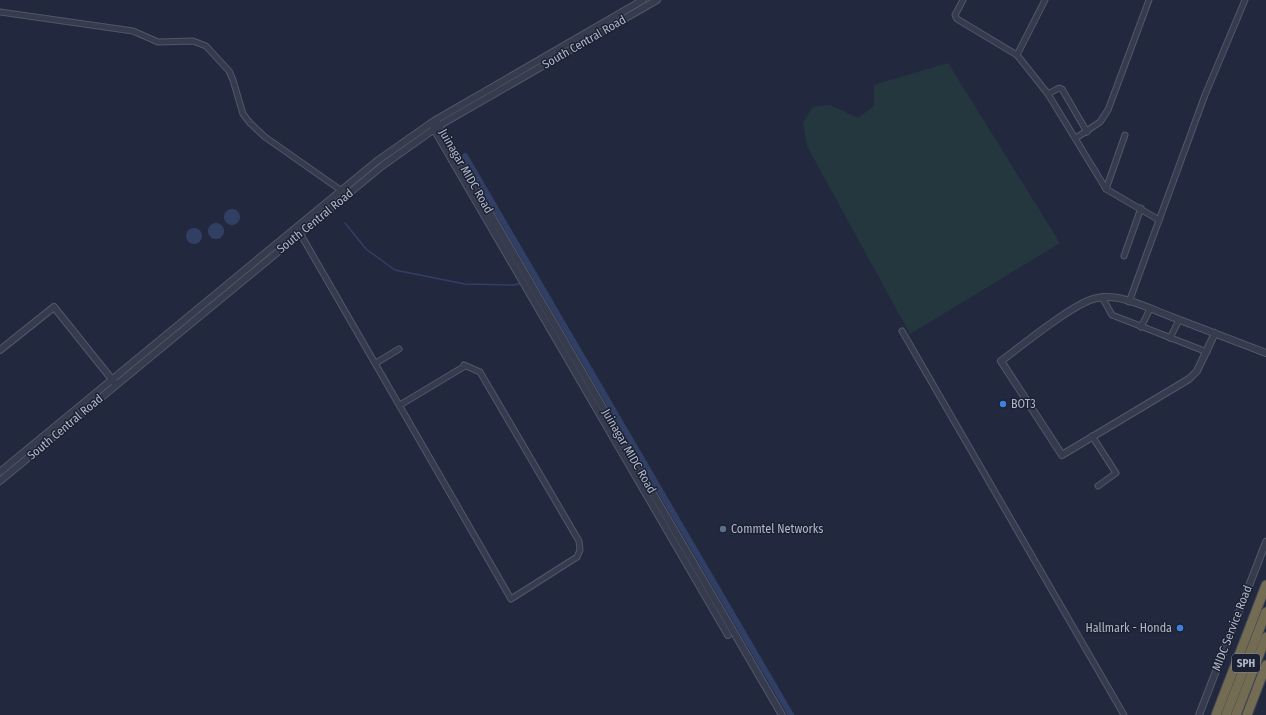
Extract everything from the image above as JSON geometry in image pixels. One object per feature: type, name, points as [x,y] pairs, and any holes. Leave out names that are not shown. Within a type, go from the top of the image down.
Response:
[{"type":"highway","points":[[1216,715],[1266,585]]},
{"type":"highway","name":"SPH","points":[[1226,715],[1266,612]]},
{"type":"highway","name":"SPH","points":[[1236,715],[1266,638]]},
{"type":"highway","points":[[1247,715],[1266,665]]},
{"type":"street","name":"South Central Road","points":[[0,481],[115,382],[343,193],[377,162],[434,122],[643,0]]},
{"type":"street","name":"South Central Road","points":[[343,193],[437,127],[657,0]]},
{"type":"street","points":[[963,0],[955,14],[957,19],[1017,55],[1048,94],[1106,189],[1159,220]]},
{"type":"street","points":[[1017,55],[1045,0]]},
{"type":"street","points":[[1076,138],[1100,122],[1108,110],[1149,0]]},
{"type":"street","points":[[1129,302],[1205,95],[1245,0]]},
{"type":"street","points":[[0,12],[133,32],[158,42],[193,41],[206,46],[229,71],[243,114],[250,123],[265,137],[343,193]]},
{"type":"street","points":[[1048,94],[1059,88],[1062,89],[1087,132]]},
{"type":"street","name":"Juinagar MIDC Road","points":[[434,122],[532,283],[696,573],[728,635]]},
{"type":"street","name":"Juinagar MIDC Road","points":[[437,127],[524,285],[782,715]]},
{"type":"street","points":[[1106,189],[1125,135]]},
{"type":"street","points":[[1124,256],[1140,208]]},
{"type":"street","points":[[299,230],[510,599],[577,557],[580,550],[579,542],[480,372],[464,365],[465,366],[400,405]]},
{"type":"street","points":[[1215,333],[1197,371],[1189,379],[1062,455],[1001,361],[1073,309],[1096,298],[1129,302],[1150,309],[1179,320],[1215,333],[1266,352]]},
{"type":"street","points":[[1102,298],[1112,315],[1207,352]]},
{"type":"street","points":[[0,350],[54,307],[115,382]]},
{"type":"street","points":[[1141,327],[1150,309]]},
{"type":"street","points":[[1170,338],[1179,320]]},
{"type":"street","points":[[902,331],[1124,715]]},
{"type":"street","points":[[376,363],[399,349]]},
{"type":"street","name":"South Central Road","points":[[0,472],[115,382]]},
{"type":"street","points":[[1092,436],[1116,473],[1098,486]]},
{"type":"street","name":"MIDC Service Road","points":[[1199,715],[1266,542]]},
{"type":"shaded area","points":[[948,63],[1060,243],[910,334],[807,146],[803,122],[813,107],[830,105],[858,118],[874,106],[874,85]]},
{"type":"water","points":[[232,209],[238,211],[240,217],[238,223],[232,225],[226,223],[224,217],[226,211]]},
{"type":"water","points":[[213,223],[219,223],[224,228],[222,237],[219,239],[213,239],[208,234],[208,228]]},
{"type":"water","points":[[194,228],[201,233],[202,236],[197,243],[194,244],[187,239],[186,236],[191,229]]},
{"type":"waterway","points":[[465,156],[791,715]]},
{"type":"waterway","points":[[345,223],[366,249],[395,270],[465,284],[514,285],[522,283]]},
{"type":"waterway","points":[[531,280],[536,278]]},
{"type":"place","name":"BOT3","points":[[1003,404]]},
{"type":"place","name":"Commtel Networks","points":[[723,529]]},
{"type":"place","name":"Hallmark - Honda","points":[[1180,628]]}]
